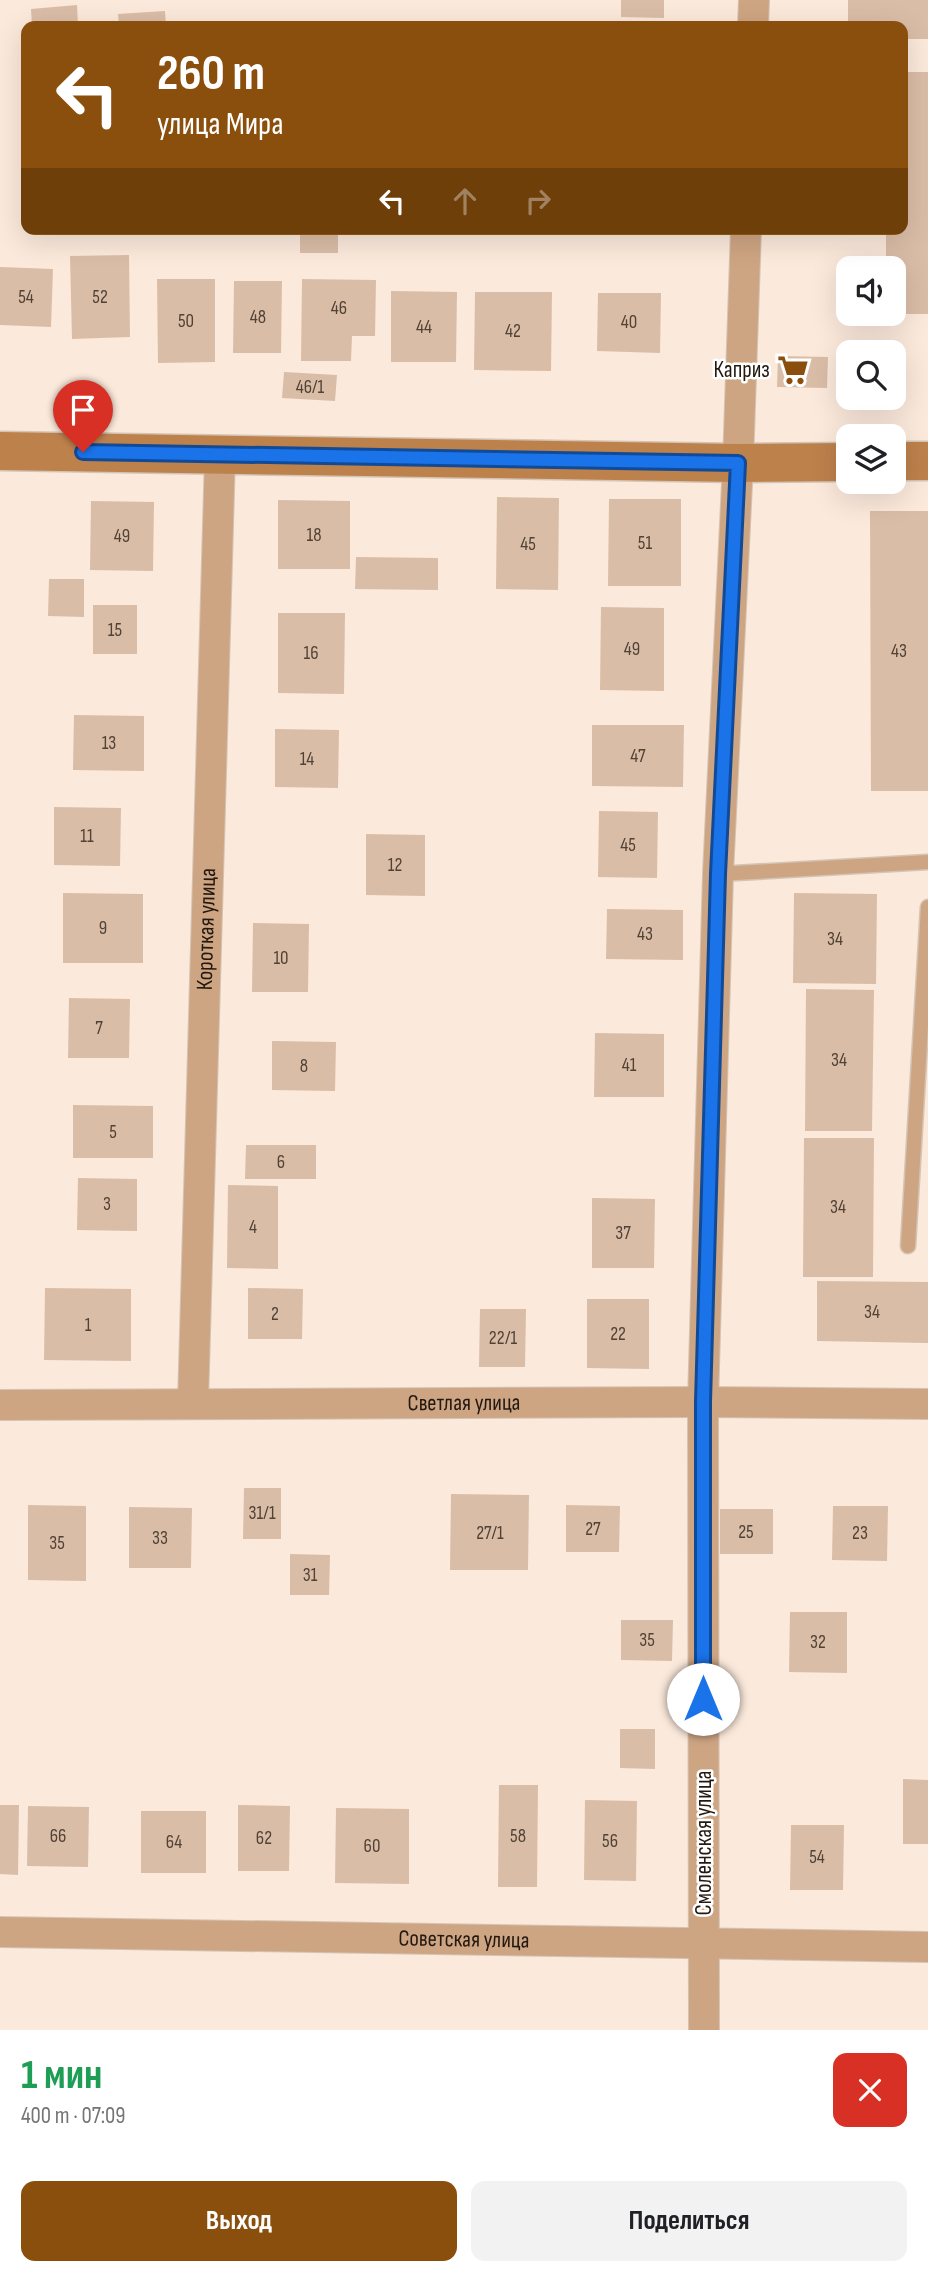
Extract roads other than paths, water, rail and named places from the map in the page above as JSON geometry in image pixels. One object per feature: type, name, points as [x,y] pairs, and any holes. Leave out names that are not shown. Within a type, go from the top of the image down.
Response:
[{"type":"street","points":[[753,21],[754,0]]},
{"type":"street","name":"Смоленская улица","points":[[704,2030],[703,1402],[718,874],[738,463],[746,235]]},
{"type":"street","points":[[0,451],[738,463],[836,462]]},
{"type":"street","name":"Короткая улица","points":[[194,1403],[220,455]]},
{"type":"street","points":[[906,461],[928,461]]},
{"type":"street","name":"Светлая улица","points":[[0,1405],[703,1402],[928,1404]]},
{"type":"street","name":"Советская улица","points":[[0,1932],[928,1947]]},
{"type":"lane","points":[[718,874],[928,862]]},
{"type":"lane","points":[[908,1246],[928,907]]},
{"type":"place","name":"Каприз","points":[[793,370]]}]
